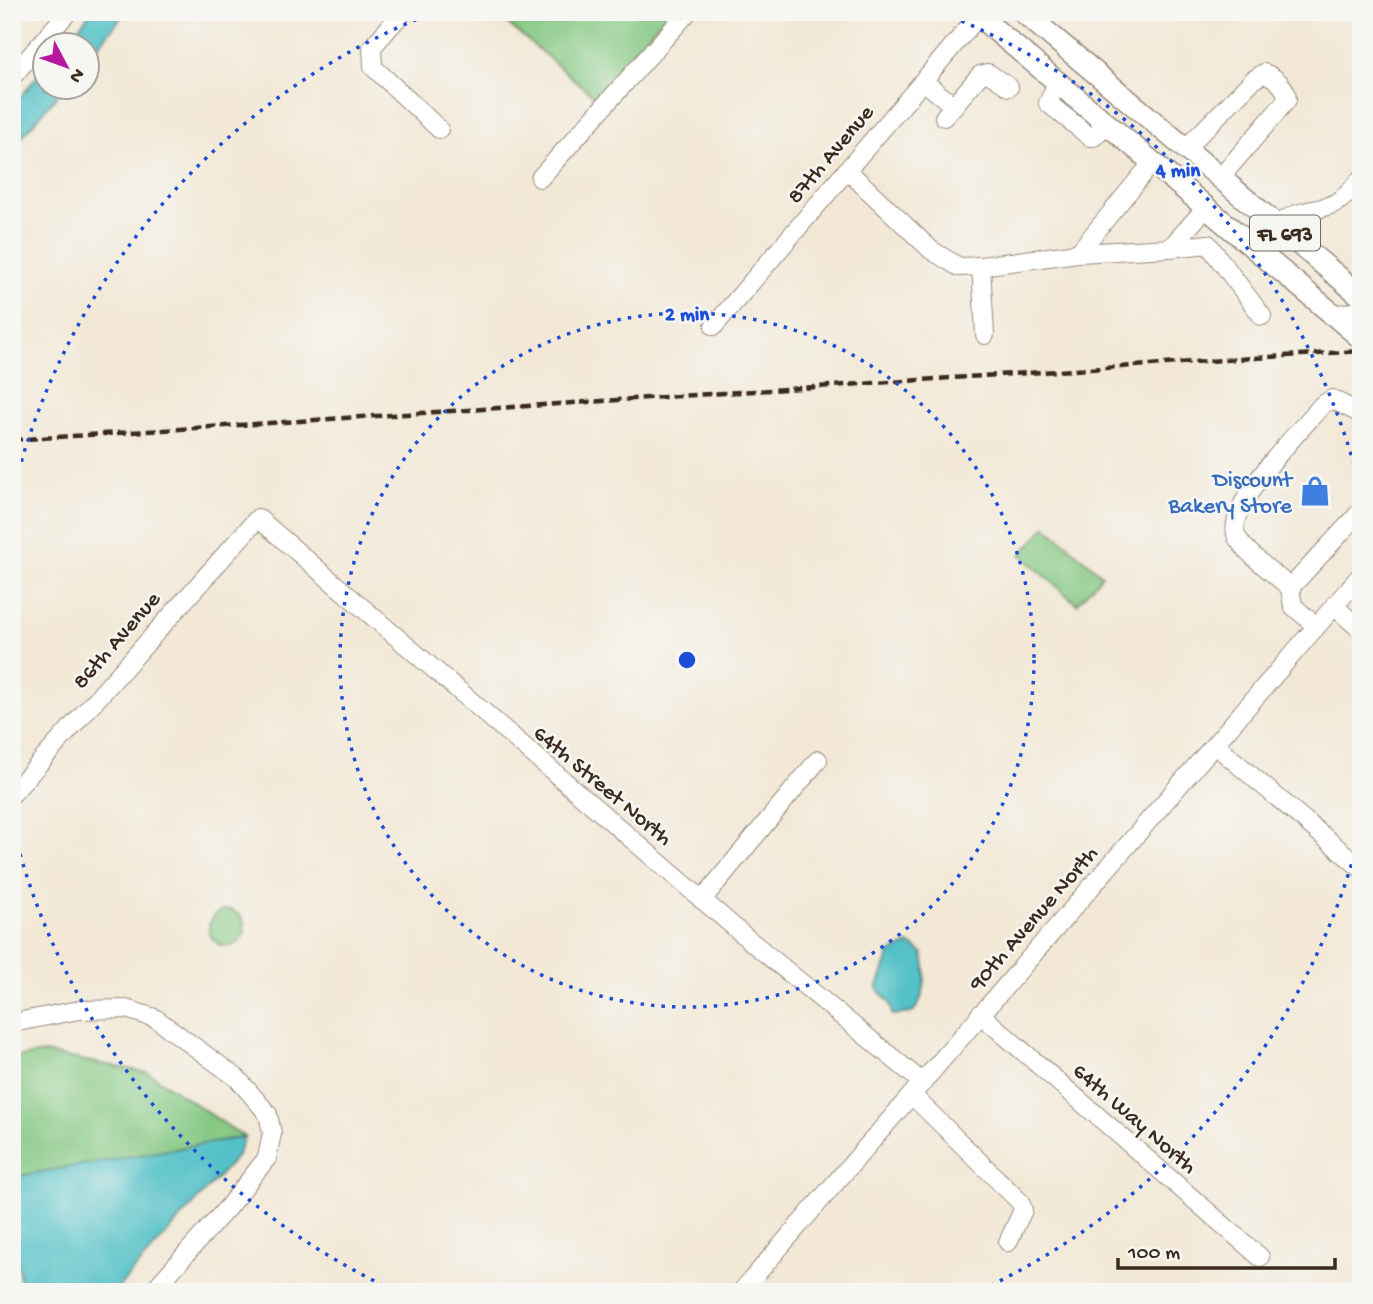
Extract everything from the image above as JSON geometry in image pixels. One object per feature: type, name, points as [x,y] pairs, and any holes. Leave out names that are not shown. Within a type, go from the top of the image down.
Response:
[{"type":"main road","name":"FL 693","points":[[1023,12],[1361,296]]},
{"type":"main road","name":"FL 693","points":[[978,14],[1205,209],[1361,338]]},
{"type":"main road","points":[[1147,159],[1163,131]]},
{"type":"street","points":[[12,77],[68,12]]},
{"type":"street","points":[[403,12],[372,47],[373,67],[439,129]]},
{"type":"street","points":[[540,178],[688,12]]},
{"type":"street","name":"87th Avenue","points":[[714,326],[978,14]]},
{"type":"street","points":[[923,81],[949,112],[980,75],[988,73],[1009,87]]},
{"type":"street","points":[[1185,149],[1259,75],[1269,75],[1284,88],[1287,100],[1220,178]]},
{"type":"street","points":[[1079,253],[1147,159]]},
{"type":"street","points":[[847,170],[931,250],[959,267],[981,267],[1079,253],[1208,244],[1262,316]]},
{"type":"street","points":[[1277,226],[1292,214],[1332,205],[1344,198],[1361,179]]},
{"type":"street","points":[[1170,248],[1205,209]]},
{"type":"street","points":[[981,267],[985,335]]},
{"type":"street","points":[[1331,315],[1361,311]]},
{"type":"street","points":[[1317,626],[1293,606],[1290,588],[1237,538],[1235,523],[1247,493],[1322,405],[1332,399],[1361,414]]},
{"type":"street","points":[[1290,588],[1361,511]]},
{"type":"street","name":"86th Avenue","points":[[12,794],[148,638],[258,518]]},
{"type":"street","name":"64th Street North","points":[[258,518],[918,1089],[1020,1202],[1023,1210],[1009,1242]]},
{"type":"street","name":"90th Avenue North","points":[[741,1292],[1361,575]]},
{"type":"street","points":[[1334,606],[1361,630]]},
{"type":"street","points":[[1214,745],[1361,868]]},
{"type":"street","points":[[702,900],[818,760]]},
{"type":"street","points":[[12,1023],[79,1010],[126,1009],[155,1018],[237,1078],[268,1114],[272,1133],[267,1158],[228,1207],[152,1292]]},
{"type":"street","name":"64th Way North","points":[[980,1014],[1260,1257]]},
{"type":"green space","points":[[494,12],[668,12],[595,97]]},
{"type":"green space","points":[[1046,526],[1102,575],[1077,604],[1021,555]]},
{"type":"green space","points":[[227,910],[240,915],[245,928],[240,941],[227,946],[214,941],[209,928],[214,915]]},
{"type":"green space","points":[[44,1053],[149,1073],[244,1137],[12,1177],[12,1058]]},
{"type":"water","points":[[91,12],[126,12],[102,41],[102,32],[75,32]]},
{"type":"water","points":[[32,83],[32,102],[51,102],[12,149],[12,107]]},
{"type":"water","points":[[909,944],[923,953],[923,992],[912,1013],[892,1015],[890,1003],[877,989],[890,953]]},
{"type":"water","points":[[244,1137],[237,1156],[114,1292],[21,1292],[12,1210],[12,1177]]},
{"type":"railway","points":[[12,440],[1361,351]]},
{"type":"place","name":"Discount Bakery Store","points":[[1315,491]]}]
